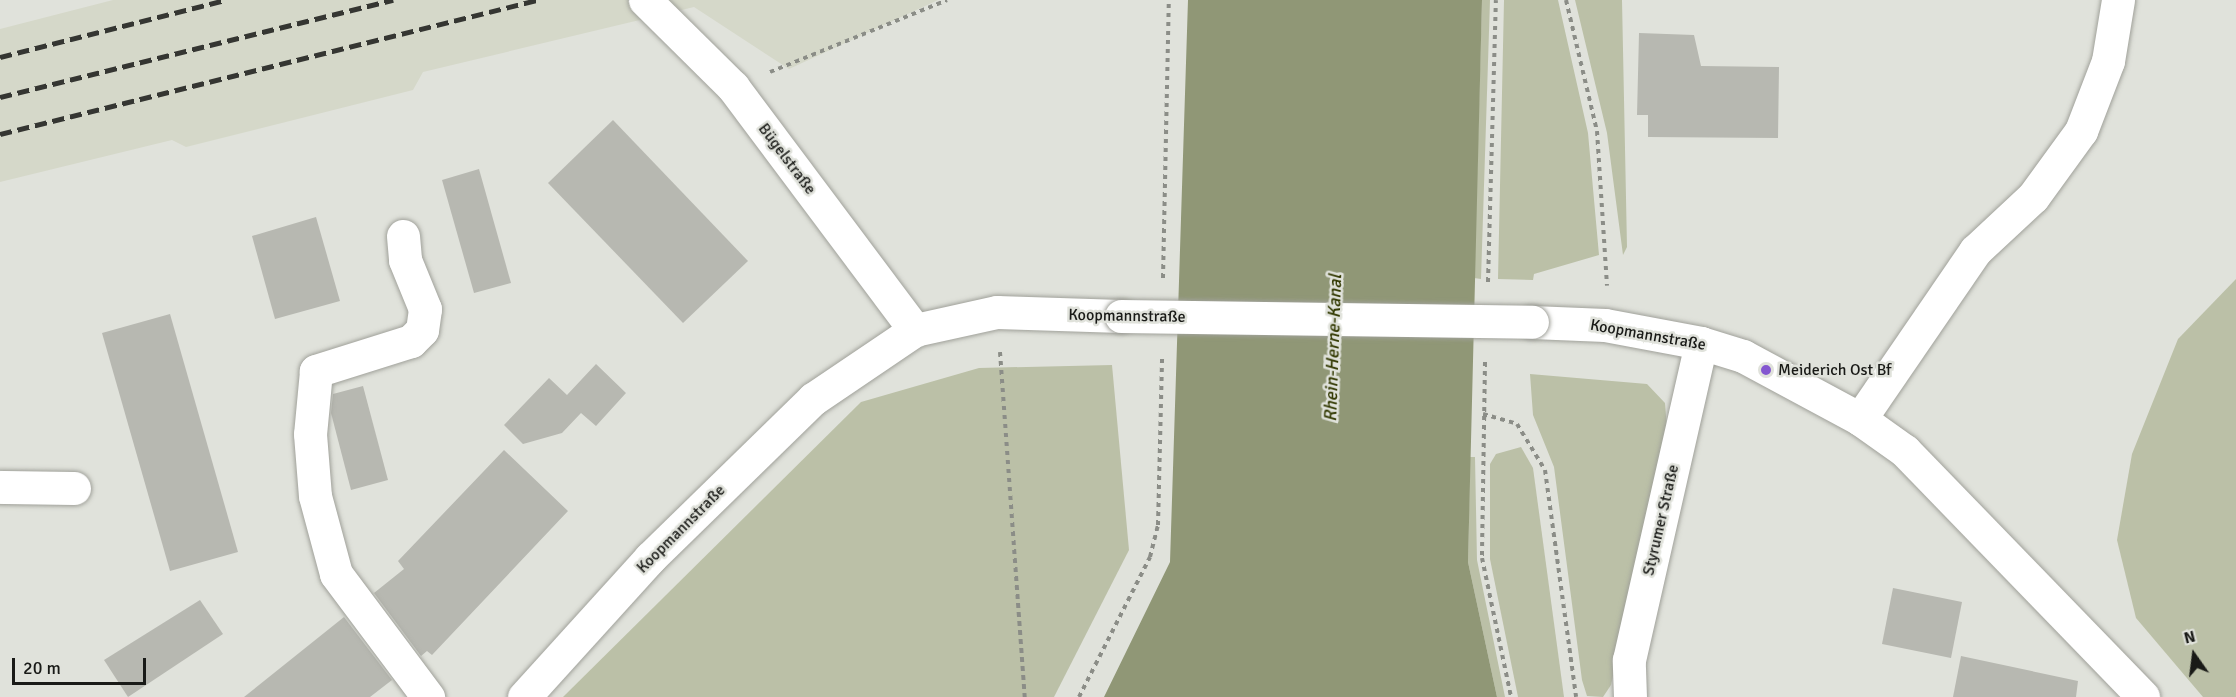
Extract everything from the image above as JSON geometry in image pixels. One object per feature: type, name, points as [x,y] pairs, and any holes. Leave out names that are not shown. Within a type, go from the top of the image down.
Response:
[{"type":"street","name":"Bügelstraße","points":[[645,0],[733,87],[915,330]]},
{"type":"street","points":[[1860,419],[1975,251],[2033,197],[2081,131],[2108,61],[2118,0]]},
{"type":"street","points":[[403,236],[405,260],[425,309],[422,330],[411,341],[316,370],[310,434],[315,496],[336,574],[428,697]]},
{"type":"street","name":"Koopmannstraße","points":[[524,697],[650,558],[813,399],[915,330],[997,312],[1605,325],[1701,343],[1743,356],[1860,419],[1905,451],[2143,697]]},
{"type":"street","name":"Styrumer Straße","points":[[1630,697],[1629,660],[1701,343]]},
{"type":"street","points":[[0,487],[74,488]]},
{"type":"path","points":[[733,87],[947,0]]},
{"type":"path","points":[[1488,290],[1496,0]]},
{"type":"path","points":[[1566,0],[1597,131],[1609,254],[1605,325]]},
{"type":"path","points":[[997,312],[1025,697]]},
{"type":"path","points":[[1485,357],[1482,558],[1511,697]]},
{"type":"path","points":[[1483,414],[1517,424],[1545,470],[1576,697]]},
{"type":"shaded area","points":[[113,0],[938,0],[789,69],[694,7],[423,72],[413,90],[186,147],[172,140],[0,182],[0,29]]},
{"type":"shaded area","points":[[1482,0],[1490,0],[1481,279],[1474,278]]},
{"type":"shaded area","points":[[1504,0],[1558,0],[1588,133],[1599,255],[1534,274],[1533,280],[1498,279]]},
{"type":"shaded area","points":[[1575,0],[1622,0],[1627,247],[1623,255],[1607,133]]},
{"type":"shaded area","points":[[2236,279],[2236,697],[2203,697],[2136,618],[2117,540],[2132,454],[2178,339]]},
{"type":"shaded area","points":[[1112,365],[1129,550],[1054,697],[563,697],[861,402],[979,368]]},
{"type":"shaded area","points":[[1530,374],[1647,384],[1665,403],[1667,429],[1611,685],[1603,697],[1587,696],[1582,680],[1554,467],[1533,415]]},
{"type":"shaded area","points":[[1521,447],[1533,468],[1564,697],[1518,697],[1490,559],[1490,464],[1496,454]]},
{"type":"shaded area","points":[[1470,457],[1475,457],[1477,560],[1505,697],[1497,697],[1468,562]]},
{"type":"water","name":"Rhein-Herne-Kanal","points":[[1188,0],[1482,0],[1468,562],[1497,697],[1104,697],[1170,562]]},
{"type":"building","points":[[1639,33],[1694,35],[1701,66],[1779,67],[1778,138],[1648,137],[1648,115],[1637,115]]},
{"type":"building","points":[[613,120],[748,261],[683,323],[548,183]]},
{"type":"building","points":[[479,169],[511,283],[474,293],[442,180]]},
{"type":"building","points":[[316,217],[340,301],[275,319],[252,236]]},
{"type":"building","points":[[170,314],[238,552],[170,571],[102,333]]},
{"type":"building","points":[[596,364],[626,393],[596,426],[581,413],[562,433],[523,444],[504,425],[549,378],[567,395]]},
{"type":"building","points":[[363,386],[388,480],[351,490],[331,413],[333,394]]},
{"type":"building","points":[[504,450],[568,511],[432,655],[427,651],[421,656],[374,593],[404,569],[398,561]]},
{"type":"building","points":[[1893,588],[1962,602],[1951,658],[1882,644]]},
{"type":"building","points":[[200,600],[223,634],[128,697],[104,660]]},
{"type":"building","points":[[344,617],[392,680],[370,697],[244,697]]},
{"type":"building","points":[[1961,656],[2078,681],[2076,697],[1953,697]]},
{"type":"railway","points":[[0,57],[225,0]]},
{"type":"railway","points":[[0,97],[393,0]]},
{"type":"railway","points":[[0,134],[537,0]]},
{"type":"place","name":"Meiderich Ost Bf","points":[[1766,370]]}]
